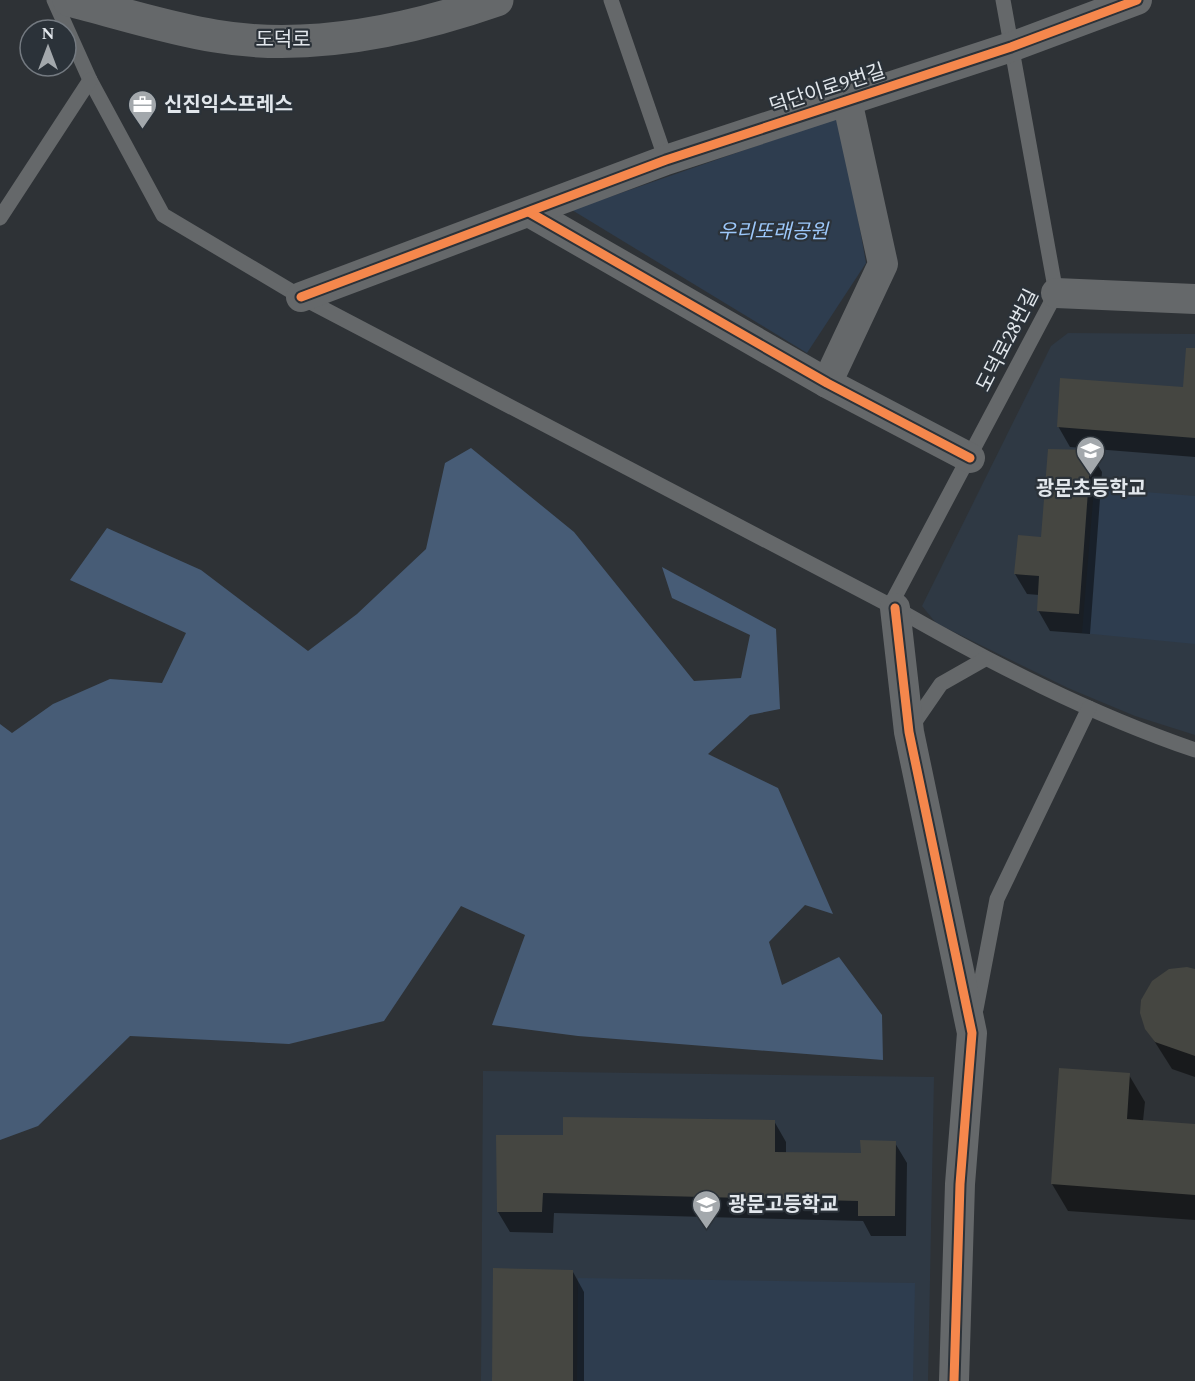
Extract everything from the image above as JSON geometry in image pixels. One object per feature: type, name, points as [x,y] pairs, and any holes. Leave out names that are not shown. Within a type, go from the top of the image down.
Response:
[{"type":"street","name":"도덕로","points":[[69,0],[214,36],[276,42],[340,38],[402,27],[462,12],[497,0]]},
{"type":"street","name":"덕단이로9번길","points":[[301,297],[666,160],[1011,47],[1137,0]]},
{"type":"street","name":"덕단이로9번길","points":[[827,383],[883,264],[847,100]]},
{"type":"street","points":[[529,212],[827,383],[970,458]]},
{"type":"street","points":[[1056,293],[1195,299]]},
{"type":"street","points":[[892,607],[909,732],[972,1033],[960,1184],[954,1381]]},
{"type":"lane","points":[[54,0],[90,80],[163,215],[301,297],[892,607],[985,659],[1134,729],[1195,750]]},
{"type":"lane","points":[[611,0],[666,160]]},
{"type":"lane","name":"도덕로28번길","points":[[892,607],[1056,293],[1002,0]]},
{"type":"lane","points":[[0,218],[90,80]]},
{"type":"lane","points":[[909,732],[940,684],[985,659]]},
{"type":"lane","points":[[972,1033],[984,956],[997,899],[1089,708]]},
{"type":"shaded area","name":"광문초등학교","points":[[1068,333],[1195,334],[1195,735],[1135,716],[1068,688],[936,623],[922,606],[1051,346]]},
{"type":"shaded area","points":[[471,448],[574,532],[694,681],[741,678],[750,635],[672,598],[662,567],[776,629],[780,709],[750,715],[708,754],[778,788],[833,914],[805,905],[769,942],[782,985],[839,957],[882,1015],[883,1060],[578,1036],[492,1025],[525,935],[461,906],[384,1021],[289,1044],[130,1036],[38,1126],[0,1140],[0,724],[12,733],[53,704],[110,679],[162,683],[186,633],[70,580],[107,528],[201,570],[308,651],[357,614],[426,549],[445,463]]},
{"type":"shaded area","name":"광문고등학교","points":[[483,1071],[934,1077],[928,1381],[481,1381]]},
{"type":"green space","name":"우리또래공원","points":[[840,117],[866,263],[807,353],[572,210]]},
{"type":"green space","points":[[1094,488],[1195,496],[1195,644],[1082,633]]},
{"type":"green space","points":[[578,1278],[915,1283],[913,1381],[577,1381]]},
{"type":"building","points":[[1186,348],[1195,348],[1195,438],[1057,427],[1060,378],[1183,387]]},
{"type":"building","points":[[1048,449],[1091,450],[1079,614],[1037,611],[1039,576],[1014,574],[1018,535],[1041,537]]},
{"type":"building","points":[[1187,967],[1195,969],[1195,1056],[1155,1042],[1145,1029],[1140,1013],[1141,1000],[1152,981],[1169,969]]},
{"type":"building","points":[[1059,1068],[1130,1073],[1127,1119],[1195,1124],[1195,1195],[1051,1184]]},
{"type":"building","points":[[563,1117],[775,1120],[775,1152],[861,1153],[860,1140],[896,1141],[895,1216],[858,1216],[858,1201],[543,1193],[542,1212],[497,1212],[496,1135],[563,1135]]},
{"type":"building","points":[[493,1268],[573,1270],[573,1381],[492,1381]]},
{"type":"cycle path","points":[[301,297],[666,160],[1011,47],[1137,0]]},
{"type":"cycle path","points":[[529,212],[827,383],[970,458]]},
{"type":"cycle path","points":[[895,608],[909,732],[972,1033],[960,1184],[954,1381]]},
{"type":"place","name":"신진익스프레스","points":[[143,130]]},
{"type":"place","name":"광문초등학교","points":[[1091,476]]},
{"type":"place","name":"광문고등학교","points":[[707,1230]]}]
